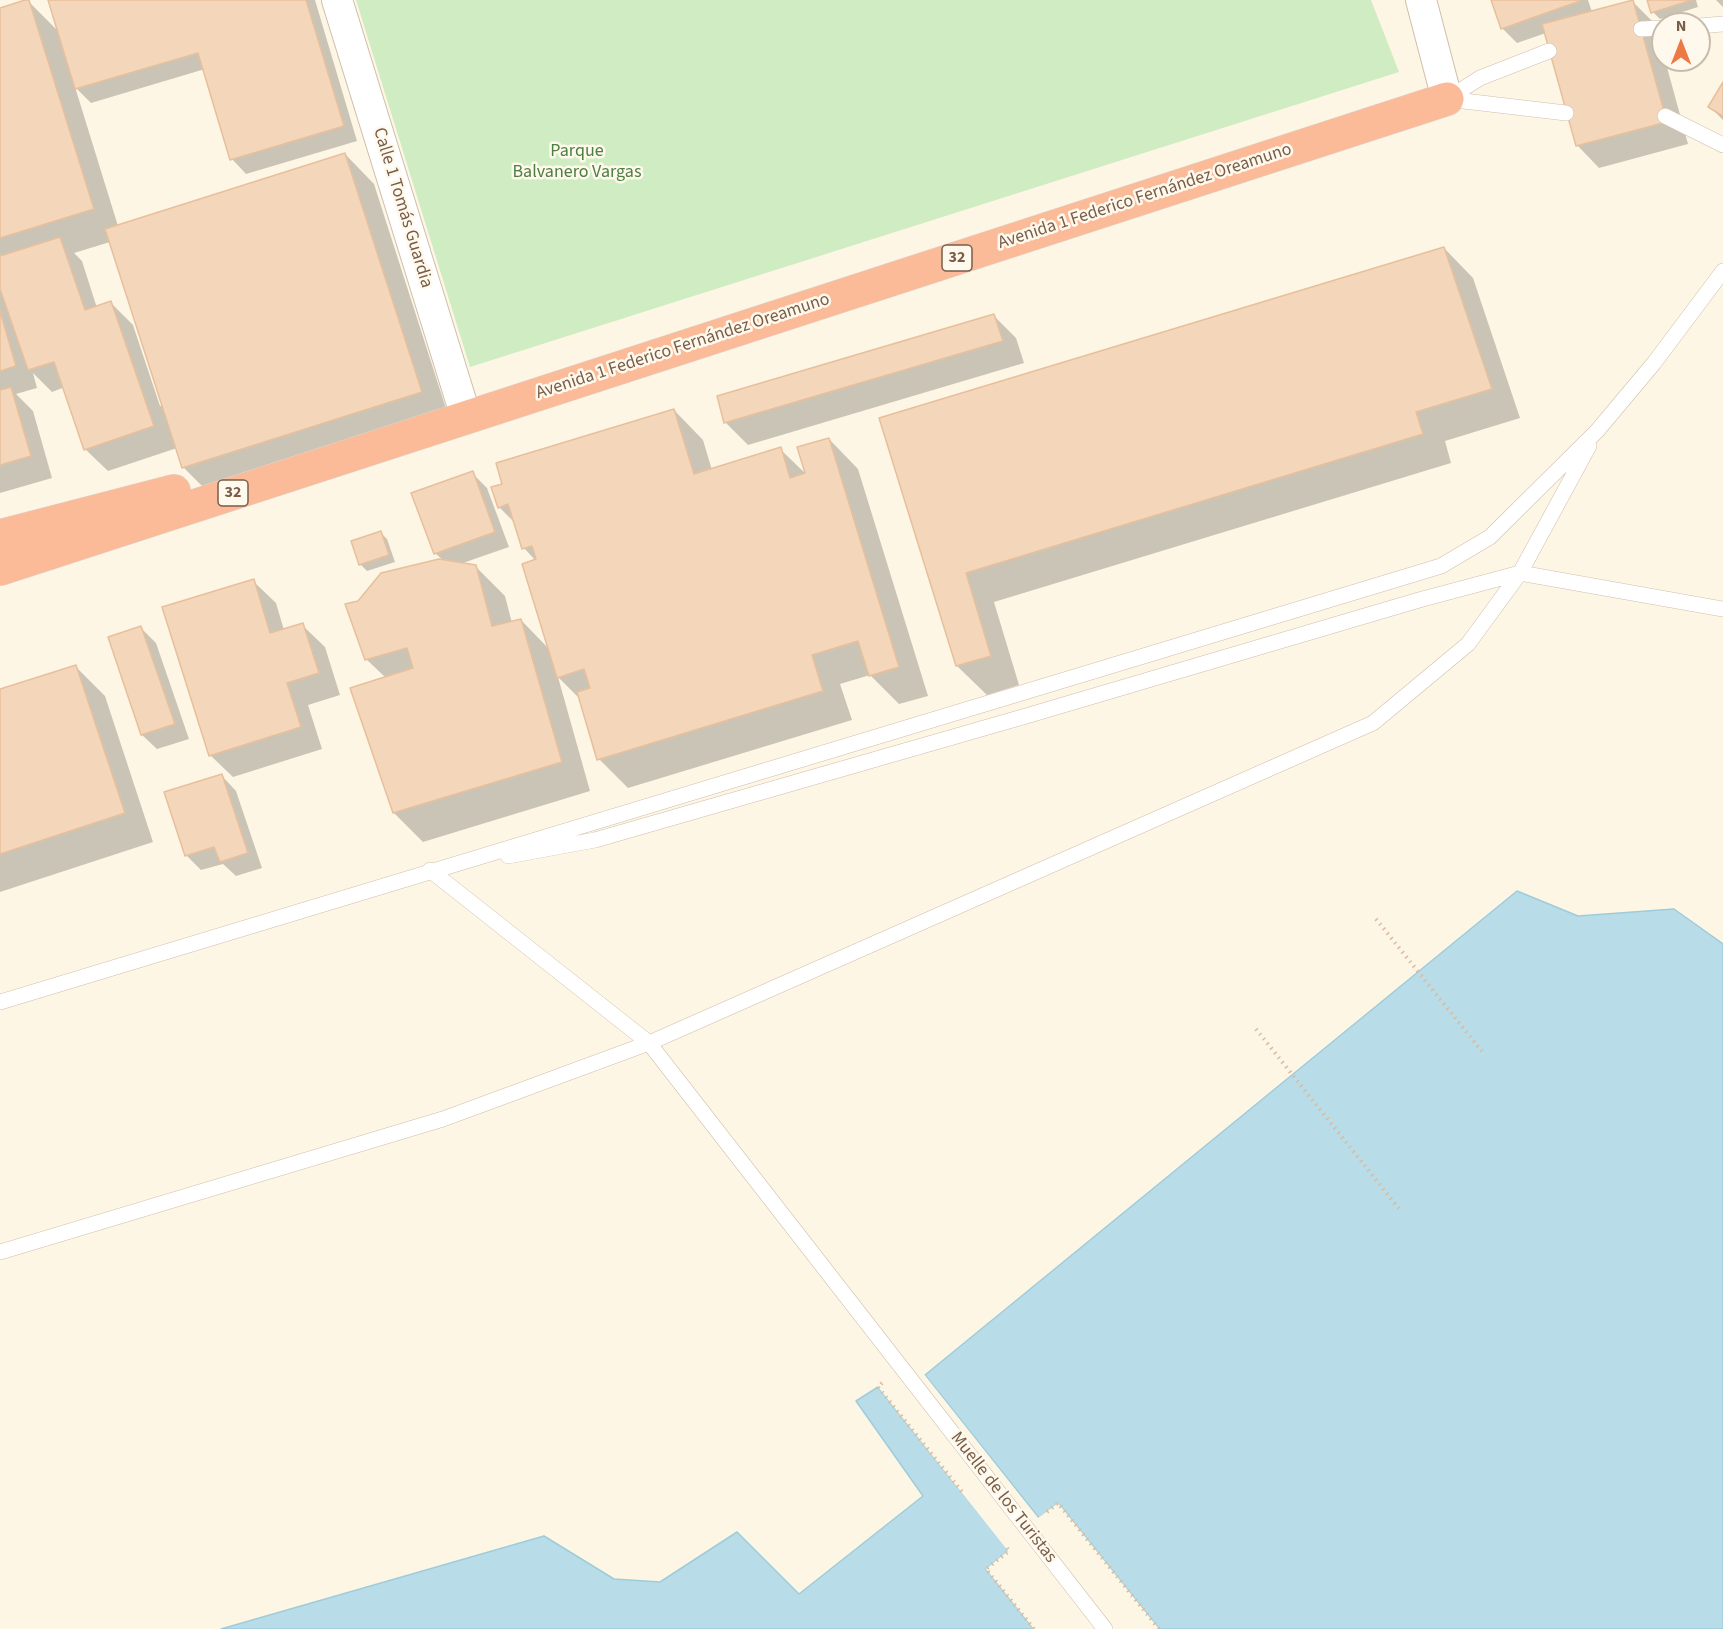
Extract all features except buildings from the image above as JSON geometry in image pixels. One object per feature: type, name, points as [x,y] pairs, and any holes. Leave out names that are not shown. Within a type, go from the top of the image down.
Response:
[{"type":"highway","name":"Avenida 1 Federico Fernández Oreamuno","points":[[0,569],[1447,99]]},
{"type":"highway","name":"Avenida 1 Federico Fernández Oreamuno","points":[[0,536],[466,417]]},
{"type":"street","name":"Calle 1 Tomás Guardia","points":[[337,0],[466,417]]},
{"type":"street","points":[[1421,0],[1447,99]]},
{"type":"lane","points":[[1641,29],[1651,29]]},
{"type":"lane","points":[[1447,99],[1480,78],[1549,51]]},
{"type":"lane","points":[[1447,99],[1566,113]]},
{"type":"lane","points":[[1665,116],[1723,145]]},
{"type":"lane","points":[[0,1002],[430,870],[1441,566],[1490,537],[1598,431],[1654,363],[1723,272]]},
{"type":"lane","points":[[0,1252],[443,1119],[649,1042],[1373,723],[1468,644],[1520,573],[1598,431]]},
{"type":"lane","points":[[430,870],[595,840],[1419,600],[1520,573],[1723,609]]},
{"type":"lane","name":"Muelle de los Turistas","points":[[430,870],[649,1042],[1105,1629]]},
{"type":"path","points":[[1376,919],[1484,1054]]},
{"type":"path","points":[[1256,1029],[1400,1210]]},
{"type":"path","points":[[902,1368],[878,1387],[965,1496]]},
{"type":"path","points":[[1001,1542],[1009,1551],[986,1569],[1034,1629]]},
{"type":"green space","name":"Parque Balvanero Vargas","points":[[356,0],[1371,0],[1399,72],[470,367]]},
{"type":"water","points":[[1517,891],[1578,916],[1674,909],[1723,944],[1723,1629],[1159,1629],[1058,1503],[1039,1518],[925,1375]]},
{"type":"water","points":[[878,1387],[1009,1551],[986,1569],[1034,1629],[221,1629],[544,1536],[614,1579],[660,1582],[737,1532],[799,1594],[923,1496],[856,1401]]},
{"type":"pier","points":[[923,1373],[1038,1518],[1058,1503],[1159,1629],[1155,1629],[1058,1507],[1040,1521],[1037,1520],[922,1377]]},
{"type":"pier","points":[[880,1385],[1011,1549],[1011,1553],[990,1569],[1037,1629],[1034,1629],[986,1569],[1008,1551],[878,1387]]}]
